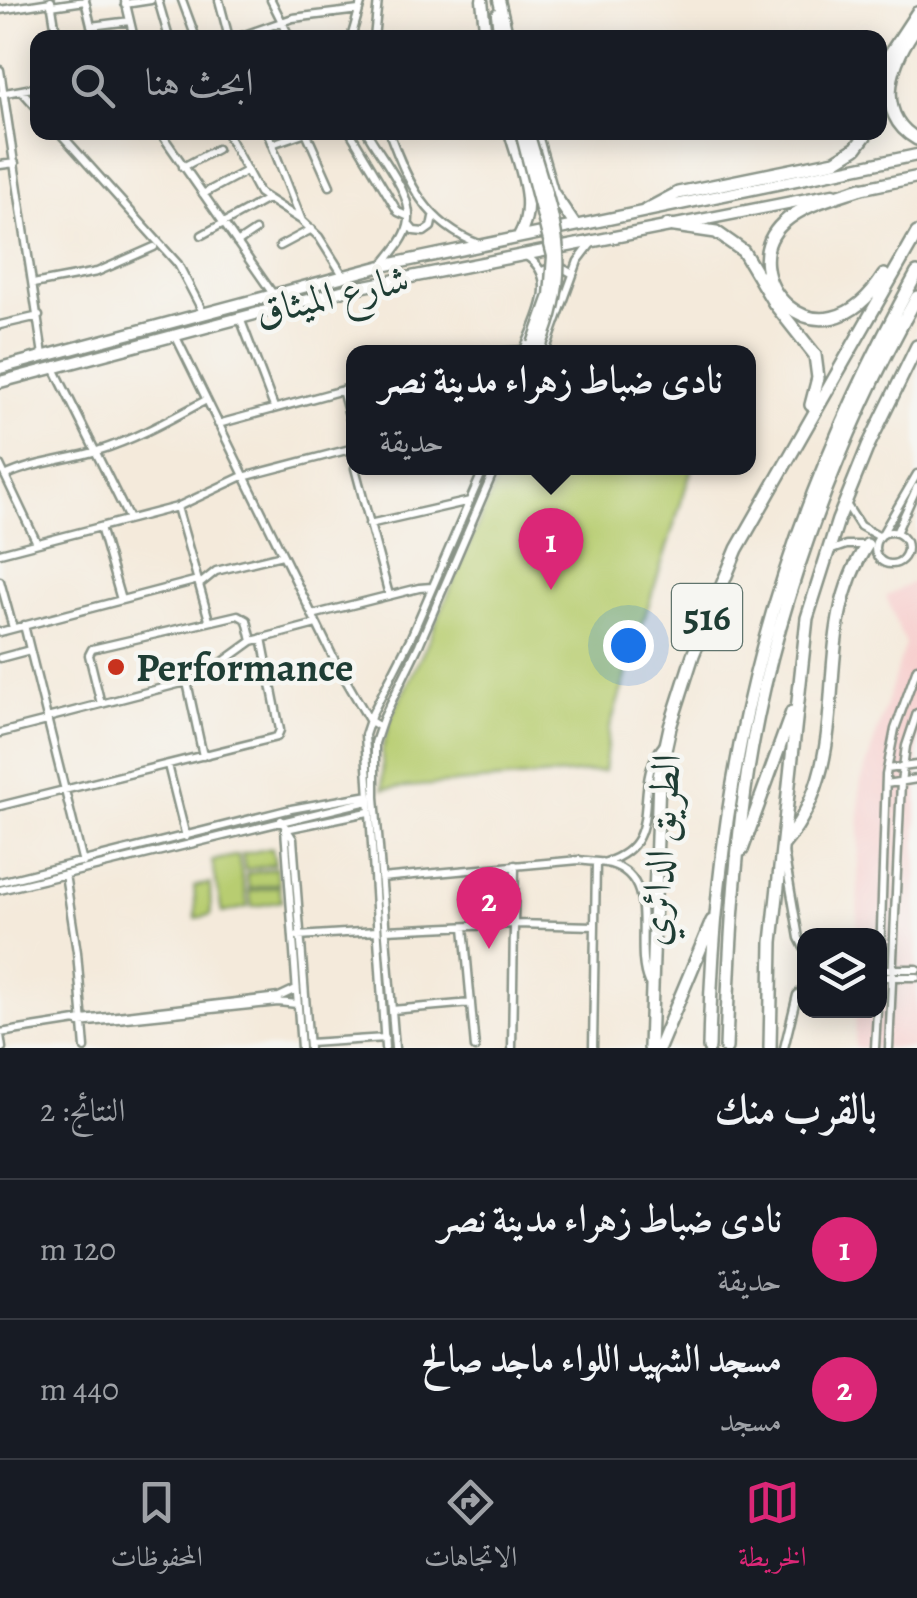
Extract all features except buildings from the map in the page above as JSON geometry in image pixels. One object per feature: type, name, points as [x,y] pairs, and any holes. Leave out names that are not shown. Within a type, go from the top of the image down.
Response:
[{"type":"highway","points":[[887,76],[890,54],[917,12]]},
{"type":"highway","points":[[887,86],[917,26]]},
{"type":"highway","points":[[887,96],[904,131],[917,138]]},
{"type":"highway","points":[[646,210],[678,194],[835,160],[862,140]]},
{"type":"highway","name":"516","points":[[861,188],[804,209],[777,230],[770,244],[768,271],[774,289],[789,308],[817,319],[850,312],[871,294],[917,232]]},
{"type":"highway","name":"516","points":[[668,225],[708,229],[731,240],[748,258],[774,303],[812,348],[817,363],[817,386],[790,452]]},
{"type":"highway","name":"الطريق الدائري","points":[[650,1048],[658,801],[666,742],[721,583],[790,452],[917,232]]},
{"type":"highway","name":"الطريق الدائري","points":[[709,1048],[716,913],[736,757],[753,678],[775,599],[838,430],[917,273]]},
{"type":"highway","name":"الطريق الدائري","points":[[726,1048],[735,873],[753,742],[785,608],[850,436],[917,297]]},
{"type":"highway","name":"516","points":[[770,1048],[772,942],[808,618],[826,552],[845,504],[917,346]]},
{"type":"highway","name":"516","points":[[902,376],[917,360]]},
{"type":"highway","points":[[782,846],[811,804],[819,784],[842,600],[852,570],[871,547]]},
{"type":"highway","name":"516","points":[[735,873],[799,697]]},
{"type":"highway","points":[[659,1048],[716,913]]},
{"type":"main road","points":[[494,30],[498,0]]},
{"type":"main road","points":[[498,0],[506,30]]},
{"type":"main road","points":[[482,1],[491,30]]},
{"type":"main road","points":[[512,140],[528,204],[519,236]]},
{"type":"main road","points":[[523,140],[553,256],[550,296],[535,345]]},
{"type":"main road","points":[[534,140],[561,259],[558,297],[535,345]]},
{"type":"main road","points":[[535,140],[555,197],[575,225]]},
{"type":"main road","name":"شارع الميثاق","points":[[0,368],[382,266],[917,155]]},
{"type":"main road","name":"شارع الميثاق","points":[[0,382],[360,287],[917,177]]},
{"type":"main road","points":[[528,204],[544,207],[555,197]]},
{"type":"street","points":[[132,30],[125,2],[154,0],[166,30]]},
{"type":"street","points":[[182,0],[193,30]]},
{"type":"street","points":[[219,0],[229,30]]},
{"type":"street","points":[[271,0],[285,30]]},
{"type":"street","points":[[354,30],[362,0]]},
{"type":"street","points":[[0,10],[85,1],[92,30]]},
{"type":"street","points":[[375,30],[377,2]]},
{"type":"street","points":[[51,3],[56,30]]},
{"type":"street","points":[[256,30],[280,22],[359,10]]},
{"type":"street","points":[[91,26],[130,20]]},
{"type":"street","points":[[0,70],[44,357]]},
{"type":"street","points":[[3,93],[30,88]]},
{"type":"street","points":[[21,90],[30,100]]},
{"type":"street","points":[[66,140],[178,264],[204,315]]},
{"type":"street","points":[[165,140],[273,295]]},
{"type":"street","points":[[230,140],[259,193],[312,229],[344,275]]},
{"type":"street","points":[[270,140],[302,221]]},
{"type":"street","points":[[272,144],[283,140]]},
{"type":"street","points":[[310,140],[330,186]]},
{"type":"street","points":[[355,140],[398,212],[409,221]]},
{"type":"street","points":[[372,140],[401,190],[414,231],[424,232],[433,217]]},
{"type":"street","points":[[393,140],[410,180],[433,217],[452,233],[480,244]]},
{"type":"street","points":[[182,167],[217,149]]},
{"type":"street","points":[[0,165],[16,163]]},
{"type":"street","points":[[202,194],[246,170]]},
{"type":"street","points":[[202,234],[267,200]]},
{"type":"street","points":[[382,266],[400,243],[409,221]]},
{"type":"street","points":[[280,246],[312,229]]},
{"type":"street","points":[[237,243],[256,231]]},
{"type":"street","points":[[536,345],[584,252],[598,238]]},
{"type":"street","points":[[34,284],[97,272],[154,246]]},
{"type":"street","points":[[520,254],[533,260],[542,271],[544,291],[534,345]]},
{"type":"street","points":[[542,271],[558,265],[574,274]]},
{"type":"street","points":[[0,326],[39,316]]},
{"type":"street","points":[[240,317],[274,407]]},
{"type":"street","points":[[175,334],[316,624],[369,720],[380,726]]},
{"type":"street","points":[[53,367],[129,519]]},
{"type":"street","points":[[218,424],[346,389]]},
{"type":"street","points":[[342,390],[346,405]]},
{"type":"street","points":[[5,476],[24,467],[96,452],[146,432],[206,400]]},
{"type":"street","points":[[0,553],[177,507],[243,477],[346,451]]},
{"type":"street","points":[[0,465],[37,543]]},
{"type":"street","points":[[871,547],[917,474]]},
{"type":"street","points":[[357,475],[389,595]]},
{"type":"street","points":[[386,1048],[381,878],[364,751],[369,720],[433,588],[481,475]]},
{"type":"street","points":[[394,1048],[368,812],[374,752],[380,726],[492,475]]},
{"type":"street","points":[[896,532],[917,486]]},
{"type":"street","points":[[369,524],[470,501]]},
{"type":"street","points":[[845,504],[860,526],[880,536],[896,532]]},
{"type":"street","points":[[177,507],[209,620]]},
{"type":"street","points":[[460,524],[470,527]]},
{"type":"street","points":[[100,527],[121,600]]},
{"type":"street","points":[[826,552],[846,544],[871,547],[889,564],[906,554],[906,543],[896,532]]},
{"type":"street","points":[[0,632],[198,582],[216,571],[282,554]]},
{"type":"street","points":[[906,554],[917,556]]},
{"type":"street","points":[[0,581],[13,628]]},
{"type":"street","points":[[312,615],[433,588]]},
{"type":"street","points":[[100,704],[90,650],[242,614],[252,641]]},
{"type":"street","points":[[0,733],[187,682],[215,670],[252,641],[316,624]]},
{"type":"street","points":[[24,626],[84,865]]},
{"type":"street","points":[[0,806],[274,738],[279,734],[262,638]]},
{"type":"street","points":[[0,658],[30,650]]},
{"type":"street","points":[[881,928],[887,770],[917,668]]},
{"type":"street","points":[[187,682],[203,756]]},
{"type":"street","points":[[889,1048],[902,768],[917,713]]},
{"type":"street","points":[[600,863],[626,854],[640,838],[647,773],[666,742]]},
{"type":"street","points":[[168,765],[187,839]]},
{"type":"street","points":[[887,770],[917,765]]},
{"type":"street","points":[[886,784],[917,780]]},
{"type":"street","points":[[0,882],[370,797]]},
{"type":"street","points":[[284,829],[368,812]]},
{"type":"street","points":[[187,839],[281,820],[292,813]]},
{"type":"street","points":[[281,820],[293,839],[296,989],[306,1046]]},
{"type":"street","points":[[782,846],[797,928]]},
{"type":"street","points":[[381,878],[579,860],[600,863],[627,874],[640,892],[640,957],[652,988]]},
{"type":"street","points":[[593,1048],[600,863]]},
{"type":"street","points":[[0,890],[65,874],[84,865]]},
{"type":"street","points":[[512,1048],[515,865]]},
{"type":"street","points":[[65,874],[86,1048]]},
{"type":"street","points":[[296,936],[515,924],[595,926]]},
{"type":"street","points":[[464,927],[475,1048]]},
{"type":"street","points":[[296,936],[306,1046]]},
{"type":"street","points":[[887,976],[917,969]]},
{"type":"street","points":[[887,972],[917,978]]},
{"type":"street","points":[[2,1048],[0,1034],[278,997],[296,989]]},
{"type":"street","points":[[784,1048],[797,995]]},
{"type":"street","points":[[81,1022],[278,1002],[298,1004]]},
{"type":"street","points":[[392,1010],[472,1004]]},
{"type":"street","points":[[875,1048],[877,1018]]},
{"type":"street","points":[[876,1037],[890,1038]]},
{"type":"street","points":[[306,1046],[385,1038]]},
{"type":"shaded area","points":[[917,580],[917,1048],[855,1048],[856,1018],[887,1018],[887,928],[857,928],[860,785],[905,645],[886,596]]},
{"type":"green space","points":[[499,475],[690,475],[609,730],[604,771],[383,789],[382,751],[390,720]]},
{"type":"green space","points":[[272,848],[275,864],[245,870],[242,854]]},
{"type":"green space","points":[[238,855],[248,907],[222,913],[212,861]]},
{"type":"green space","points":[[276,868],[279,883],[249,889],[246,874]]},
{"type":"green space","points":[[210,884],[211,915],[196,918],[194,886]]},
{"type":"green space","points":[[279,886],[282,901],[252,907],[249,892]]},
{"type":"place","name":"نادى ضباط زهراء مدينة نصر","points":[[551,590]]},
{"type":"place","name":"Performance","points":[[116,667]]},
{"type":"place","name":"مسجد الشهيد اللواء ماجد صالح","points":[[489,949]]}]
